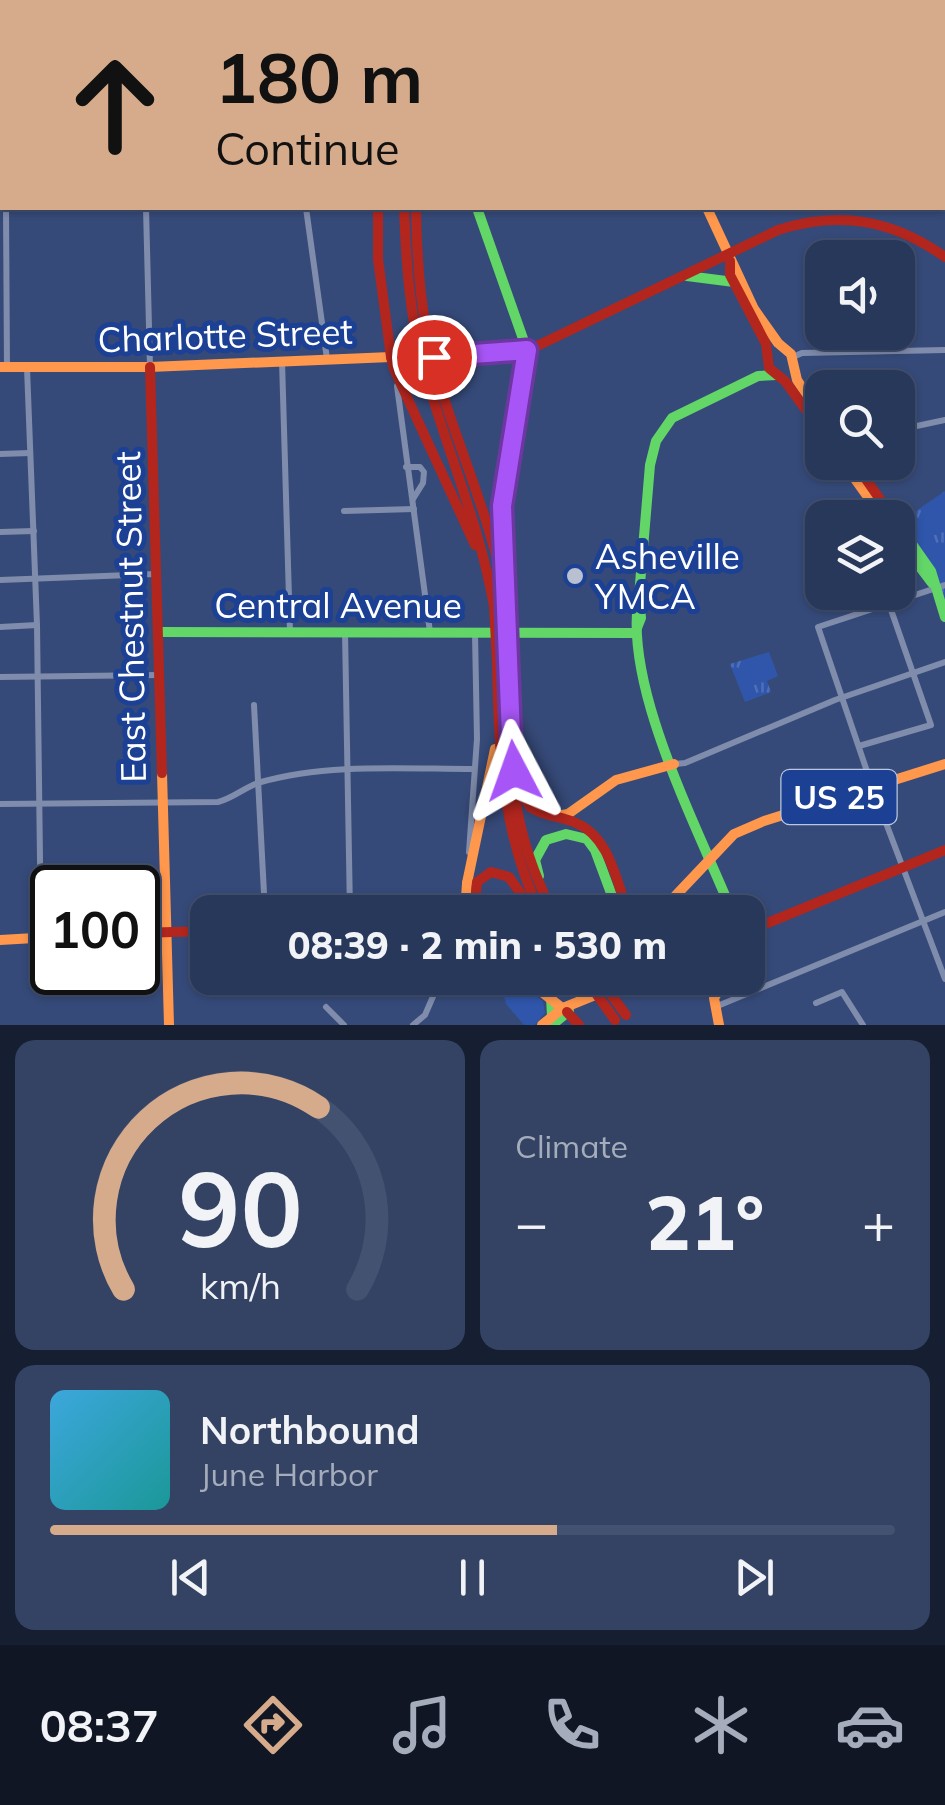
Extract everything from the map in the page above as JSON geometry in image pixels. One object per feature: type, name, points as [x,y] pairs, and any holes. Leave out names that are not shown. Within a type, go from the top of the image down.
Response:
[{"type":"main road","points":[[378,210],[378,258],[394,369],[502,601]]},
{"type":"main road","points":[[404,210],[412,310],[422,362],[474,518],[492,586]]},
{"type":"main road","points":[[416,210],[424,309],[433,360],[485,514],[502,601],[510,662],[517,828],[526,860],[544,895]]},
{"type":"main road","points":[[707,210],[759,319],[793,363],[796,380],[805,393]]},
{"type":"main road","points":[[479,212],[527,350],[503,485],[497,662],[503,811],[514,858],[530,895]]},
{"type":"main road","name":"Charlotte Street","points":[[4,367],[150,367],[527,350],[792,224],[835,218],[866,220],[895,228],[945,256]]},
{"type":"main road","points":[[729,254],[734,282],[768,360],[805,410]]},
{"type":"main road","points":[[684,276],[734,282]]},
{"type":"main road","points":[[758,376],[768,360],[782,349]]},
{"type":"main road","points":[[725,895],[640,670],[636,631],[641,618],[651,453],[660,432],[672,418],[758,376],[777,375],[793,363]]},
{"type":"main road","name":"East Chestnut Street","points":[[150,367],[169,1025]]},
{"type":"main road","points":[[915,548],[931,571],[945,616]]},
{"type":"main road","points":[[915,563],[937,585]]},
{"type":"main road","name":"Central Avenue","points":[[158,632],[636,631]]},
{"type":"main road","points":[[466,895],[498,730]]},
{"type":"main road","points":[[512,762],[527,807],[581,825],[594,834],[621,895]]},
{"type":"main road","points":[[549,817],[568,814],[616,780],[674,764]]},
{"type":"main road","name":"US 25","points":[[676,895],[734,834],[945,764]]},
{"type":"main road","points":[[547,895],[535,860],[546,840],[566,834],[587,839],[612,895]]},
{"type":"main road","points":[[765,924],[945,850]]},
{"type":"main road","points":[[476,895],[477,882],[496,872],[509,877],[524,895]]},
{"type":"main road","points":[[160,932],[190,931]]},
{"type":"main road","points":[[0,940],[30,939]]},
{"type":"main road","points":[[547,995],[579,1025]]},
{"type":"main road","points":[[548,1022],[596,995]]},
{"type":"main road","points":[[600,995],[623,1021]]},
{"type":"main road","points":[[608,995],[623,1021]]},
{"type":"main road","points":[[715,995],[719,1025]]},
{"type":"main road","points":[[548,1022],[551,997]]},
{"type":"street","points":[[4,367],[6,210]]},
{"type":"street","name":"East Chestnut Street","points":[[146,210],[150,367]]},
{"type":"street","points":[[306,210],[327,360]]},
{"type":"street","points":[[793,363],[802,353],[945,350]]},
{"type":"street","points":[[282,361],[290,632]]},
{"type":"street","points":[[27,368],[42,865]]},
{"type":"street","points":[[394,369],[430,632]]},
{"type":"street","points":[[915,426],[945,420]]},
{"type":"street","points":[[0,454],[30,453]]},
{"type":"street","points":[[406,467],[420,467],[424,472],[413,505]]},
{"type":"street","points":[[344,511],[413,505]]},
{"type":"street","points":[[0,532],[34,531]]},
{"type":"street","points":[[0,580],[156,574]]},
{"type":"street","points":[[870,610],[818,627],[872,786],[945,979]]},
{"type":"street","points":[[859,746],[931,725],[891,610]]},
{"type":"street","points":[[0,627],[37,625]]},
{"type":"street","points":[[345,632],[350,895]]},
{"type":"street","points":[[467,883],[477,739],[475,634]]},
{"type":"street","points":[[674,764],[686,763],[842,698],[945,662]]},
{"type":"street","points":[[0,677],[160,675]]},
{"type":"street","points":[[254,705],[264,895]]},
{"type":"street","points":[[0,804],[218,802],[234,798],[258,782],[348,769],[474,769]]},
{"type":"street","points":[[714,1008],[945,912]]},
{"type":"street","points":[[816,1004],[842,992],[863,1025]]},
{"type":"street","points":[[413,1025],[424,1015],[433,995]]},
{"type":"street","points":[[326,1007],[344,1025]]},
{"type":"green space","points":[[945,491],[945,602],[915,549],[915,512]]},
{"type":"green space","points":[[769,652],[778,676],[767,681],[771,692],[745,702],[730,664]]},
{"type":"green space","points":[[503,995],[534,995],[543,1001],[545,1013],[535,1025],[524,1025],[506,1004]]},
{"type":"traffic: fast","points":[[478,210],[527,350],[503,485],[506,568]]},
{"type":"traffic: fast","points":[[687,276],[734,282]]},
{"type":"traffic: fast","points":[[637,628],[641,618],[639,596],[650,465],[656,441],[672,418],[758,376],[776,375]]},
{"type":"traffic: fast","points":[[915,548],[931,571],[945,617]]},
{"type":"traffic: fast","points":[[915,560],[932,583]]},
{"type":"traffic: fast","points":[[639,596],[637,632],[652,713],[683,799],[725,895]]},
{"type":"traffic: fast","points":[[507,604],[510,662]]},
{"type":"traffic: fast","points":[[158,632],[636,633]]},
{"type":"traffic: fast","points":[[539,876],[535,860],[546,840],[566,834],[587,839],[612,895]]},
{"type":"traffic: fast","points":[[551,997],[552,1017]]},
{"type":"traffic: fast","points":[[552,1025],[569,1011]]},
{"type":"traffic: slow","points":[[708,210],[754,309],[778,343],[791,354],[797,380],[805,392]]},
{"type":"traffic: slow","points":[[0,367],[150,367],[391,357]]},
{"type":"traffic: slow","points":[[410,357],[457,357]]},
{"type":"traffic: slow","points":[[856,480],[870,500]]},
{"type":"traffic: slow","points":[[467,883],[495,749]]},
{"type":"traffic: slow","points":[[556,816],[568,814],[616,780],[674,764]]},
{"type":"traffic: slow","points":[[676,895],[734,834],[945,764]]},
{"type":"traffic: slow","points":[[162,773],[169,1025]]},
{"type":"traffic: slow","points":[[466,895],[467,883]]},
{"type":"traffic: slow","points":[[0,940],[30,938]]},
{"type":"traffic: slow","points":[[546,995],[567,1012]]},
{"type":"traffic: slow","points":[[542,1025],[563,1008],[595,995]]},
{"type":"traffic: slow","points":[[716,995],[719,1025]]},
{"type":"traffic: jam","points":[[378,210],[378,259],[391,357]]},
{"type":"traffic: jam","points":[[404,210],[418,342],[480,544],[494,606]]},
{"type":"traffic: jam","points":[[416,210],[427,335],[446,405],[485,517],[507,604]]},
{"type":"traffic: jam","points":[[457,357],[535,347],[778,230],[801,224],[865,222],[906,234],[945,257]]},
{"type":"traffic: jam","points":[[730,261],[730,275],[766,344],[769,368],[785,381],[805,409]]},
{"type":"traffic: jam","points":[[394,369],[391,357],[410,357]]},
{"type":"traffic: jam","points":[[150,367],[162,773]]},
{"type":"traffic: jam","points":[[394,369],[475,545]]},
{"type":"traffic: jam","points":[[867,480],[880,500]]},
{"type":"traffic: jam","points":[[494,606],[497,662]]},
{"type":"traffic: jam","points":[[497,662],[505,790],[517,851],[533,895]]},
{"type":"traffic: jam","points":[[510,662],[514,790],[527,850],[545,895]]},
{"type":"traffic: jam","points":[[516,783],[530,807],[576,823],[597,838],[622,895]]},
{"type":"traffic: jam","points":[[765,924],[945,850]]},
{"type":"traffic: jam","points":[[476,895],[477,882],[491,872],[509,877],[522,895]]},
{"type":"traffic: jam","points":[[160,932],[190,932]]},
{"type":"traffic: jam","points":[[597,995],[615,1020]]},
{"type":"traffic: jam","points":[[611,995],[626,1015]]},
{"type":"traffic: jam","points":[[567,1012],[579,1025]]},
{"type":"place","name":"Asheville YMCA","points":[[575,576]]},
{"type":"route","points":[[434,357],[527,350],[502,506],[514,771]]}]
